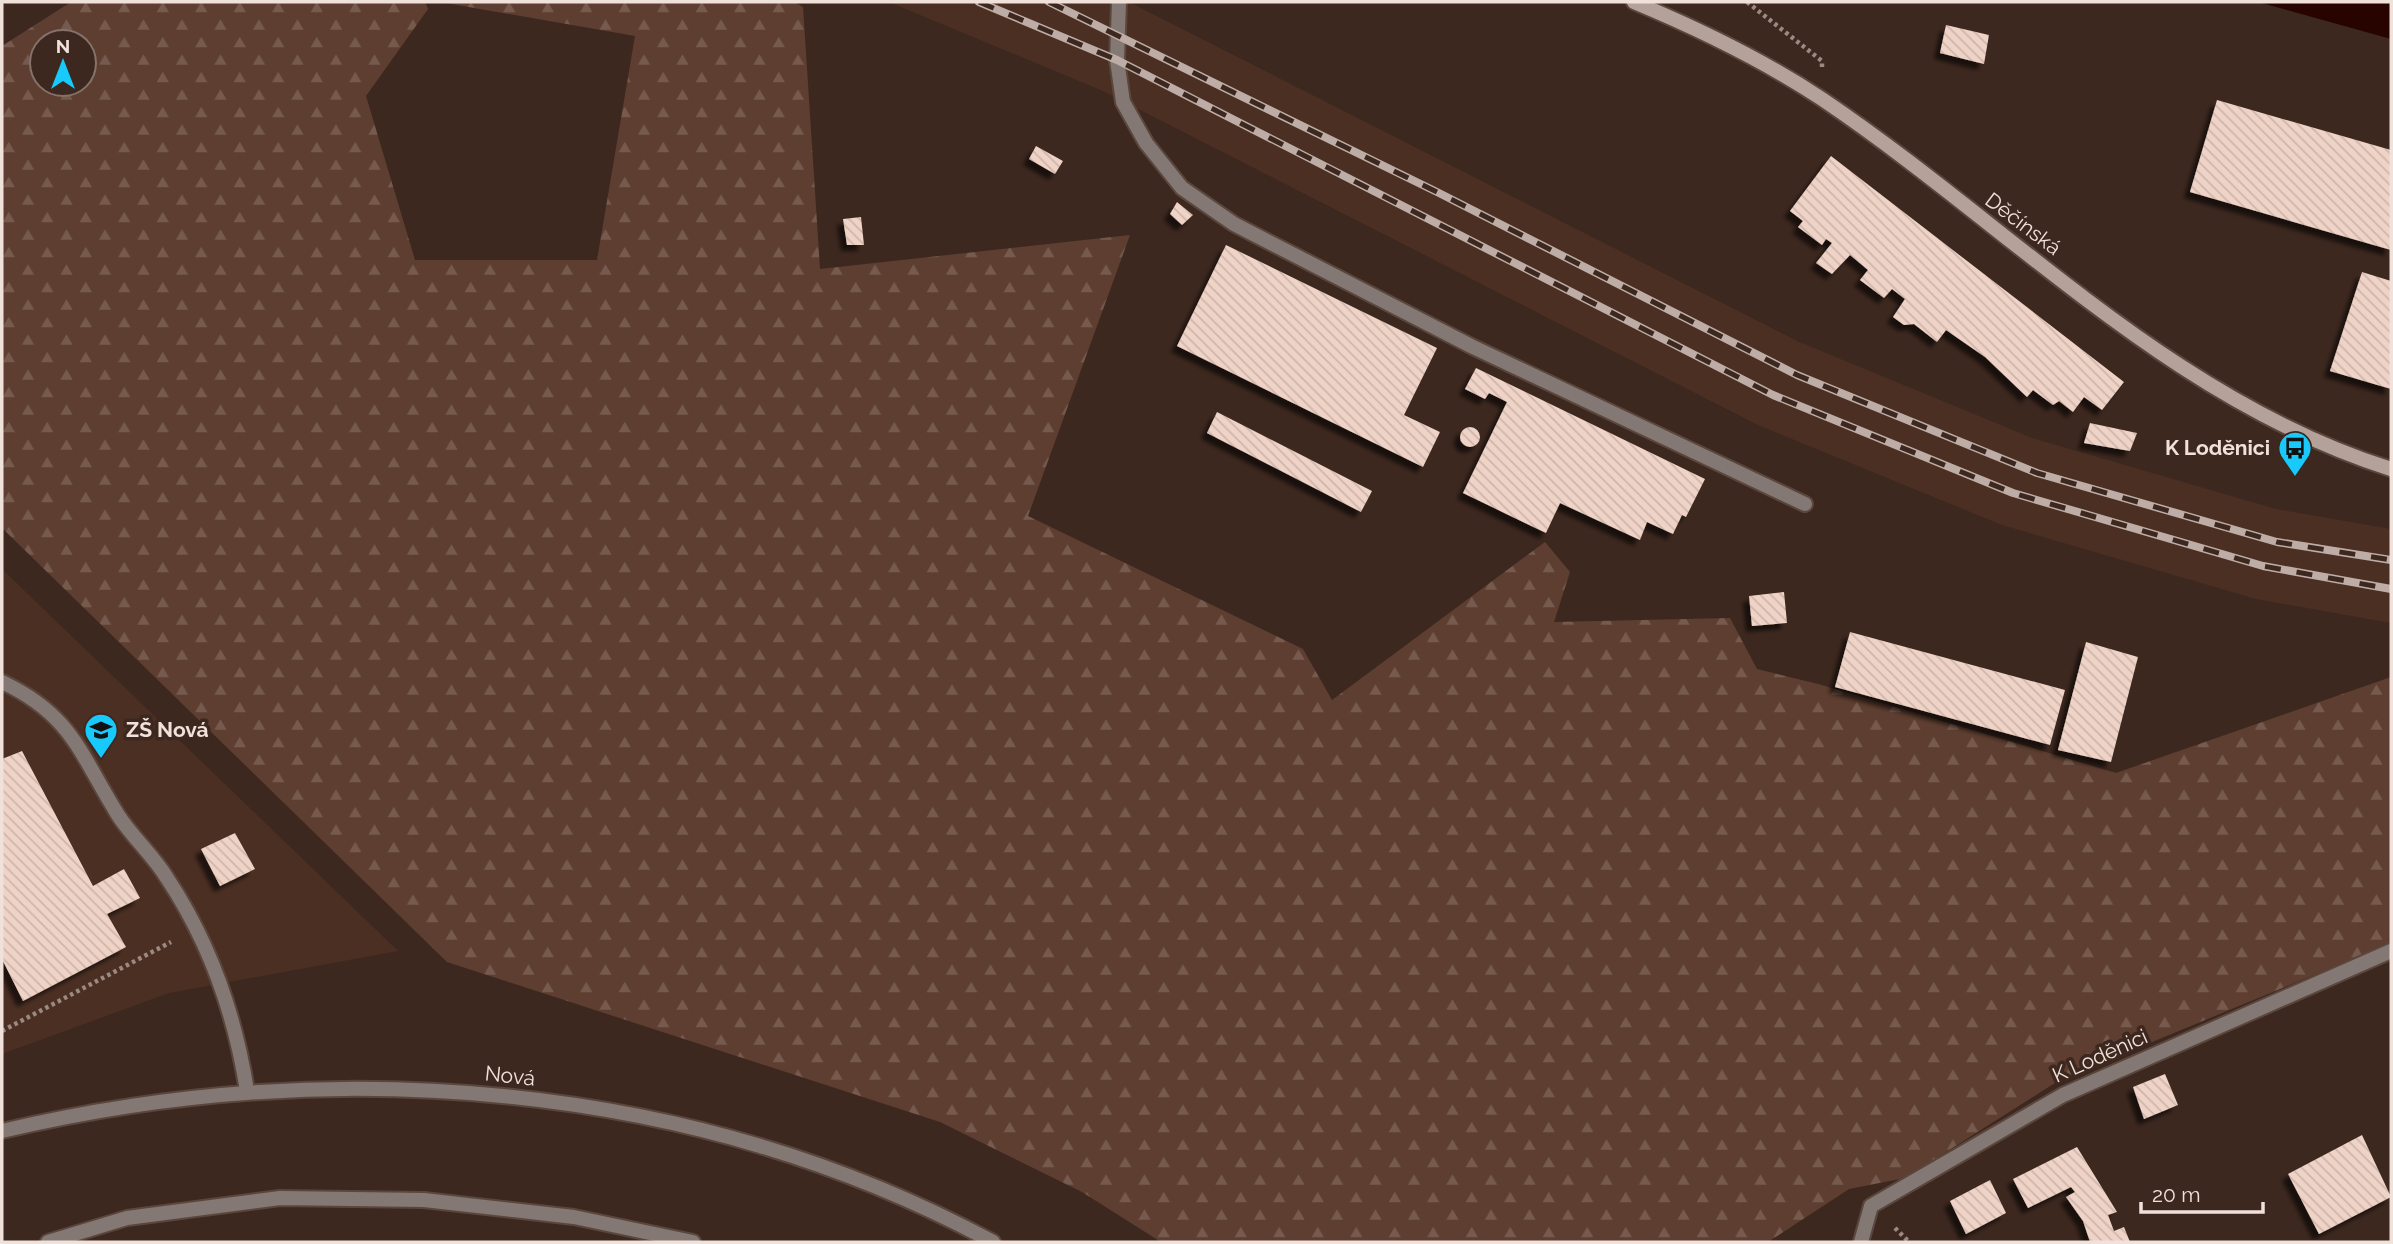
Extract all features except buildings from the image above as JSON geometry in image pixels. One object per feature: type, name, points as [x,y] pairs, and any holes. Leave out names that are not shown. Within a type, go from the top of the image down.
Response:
[{"type":"main road","name":"Děčínská","points":[[1634,2],[1697,28],[1822,99],[2196,379],[2310,440],[2391,469]]},
{"type":"street","points":[[1119,2],[1117,60],[1124,102],[1146,143],[1182,188],[1234,223],[1461,341],[1805,504]]},
{"type":"street","points":[[2,682],[30,695],[70,732],[119,817],[167,877],[217,971],[234,1023],[247,1091]]},
{"type":"street","name":"K Loděnici","points":[[1861,1242],[1871,1206],[2063,1095],[2391,951]]},
{"type":"street","name":"Nová","points":[[2,1131],[69,1115],[157,1100],[247,1091],[428,1090],[512,1097],[653,1120],[750,1144],[857,1178],[993,1242]]},
{"type":"street","points":[[48,1242],[127,1218],[280,1198],[424,1200],[574,1217],[693,1242]]},
{"type":"path","points":[[1747,2],[1822,61],[1822,99]]},
{"type":"path","points":[[2,1031],[197,929]]},
{"type":"shaded area","points":[[889,2],[1129,2],[1797,341],[2032,438],[2276,509],[2391,529],[2391,623],[2256,599],[2002,525],[1758,425],[1103,91]]},
{"type":"shaded area","points":[[2258,2],[2391,2],[2391,39]]},
{"type":"shaded area","name":"ZŠ Nová","points":[[2,569],[398,951],[169,993],[2,1054]]},
{"type":"green space","points":[[71,2],[425,2],[428,9],[366,96],[415,260],[597,260],[635,36],[440,2],[794,2],[803,7],[820,269],[1130,235],[1028,516],[1303,649],[1332,700],[1545,542],[1570,572],[1554,622],[1730,618],[1757,669],[1818,684],[2116,773],[2391,677],[2391,943],[2058,1081],[1905,1178],[1849,1189],[1768,1242],[1161,1242],[1082,1192],[940,1122],[447,962],[2,528],[2,46],[28,29],[28,98],[98,98],[98,28],[30,28]]},
{"type":"railway","points":[[979,2],[1117,60],[1773,395],[2013,493],[2263,566],[2391,589]]},
{"type":"railway","points":[[1049,2],[1437,192],[1797,375],[2037,473],[2277,542],[2391,560]]},
{"type":"place","name":"K Loděnici","points":[[2295,478]]},
{"type":"place","name":"ZŠ Nová","points":[[101,760]]}]
